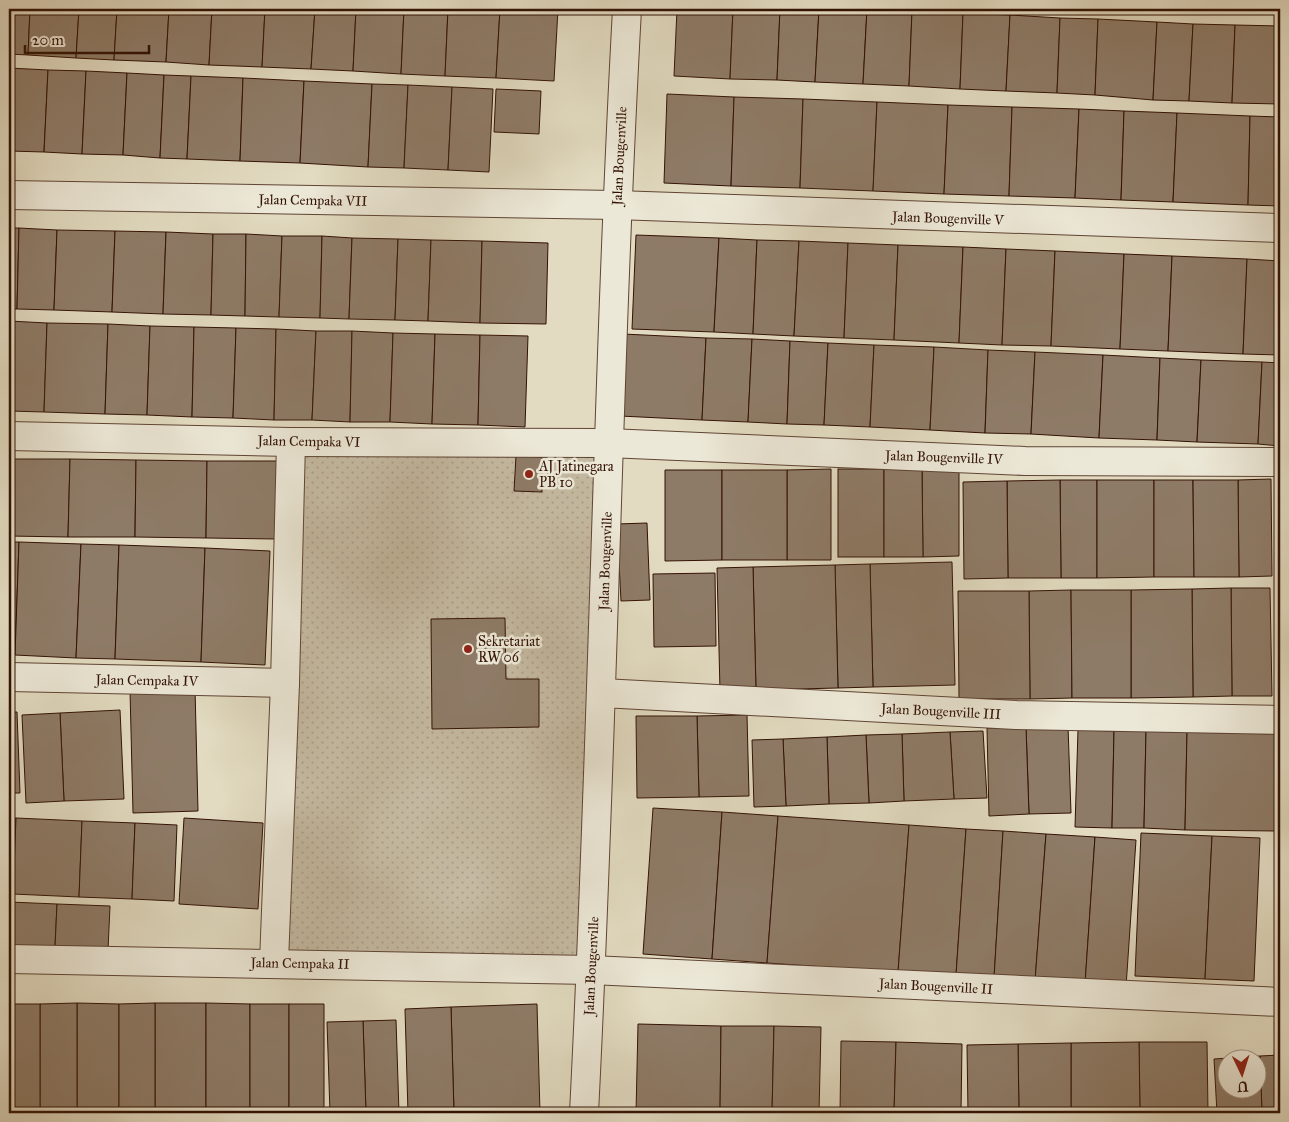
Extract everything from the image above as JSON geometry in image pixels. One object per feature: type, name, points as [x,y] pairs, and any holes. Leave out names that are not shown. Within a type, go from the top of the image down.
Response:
[{"type":"street","name":"Jalan Bougenville","points":[[584,1113],[602,693],[616,205],[627,9]]},
{"type":"street","name":"Jalan Cempaka VII","points":[[9,195],[616,205]]},
{"type":"street","name":"Jalan Bougenville V","points":[[616,205],[1280,228]]},
{"type":"street","name":"Jalan Cempaka VI","points":[[9,436],[291,442],[608,443]]},
{"type":"street","points":[[274,962],[285,683],[291,442]]},
{"type":"street","name":"Jalan Bougenville IV","points":[[608,443],[1025,461],[1280,462]]},
{"type":"street","name":"Jalan Cempaka IV","points":[[9,677],[285,683]]},
{"type":"street","name":"Jalan Bougenville III","points":[[602,693],[1016,715],[1280,720]]},
{"type":"street","name":"Jalan Cempaka II","points":[[9,959],[274,962],[591,970]]},
{"type":"street","name":"Jalan Bougenville II","points":[[591,970],[1280,1002]]},
{"type":"shaded area","points":[[291,442],[608,443],[591,970],[274,962]]},
{"type":"building","points":[[9,9],[30,9],[28,55],[9,54]]},
{"type":"building","points":[[30,9],[79,9],[76,58],[28,55]]},
{"type":"building","points":[[79,9],[117,9],[114,60],[76,58]]},
{"type":"building","points":[[117,9],[169,9],[166,62],[114,60]]},
{"type":"building","points":[[169,9],[212,9],[209,65],[166,62]]},
{"type":"building","points":[[212,9],[265,9],[262,67],[209,65]]},
{"type":"building","points":[[265,9],[315,9],[311,69],[262,67]]},
{"type":"building","points":[[315,9],[356,9],[353,71],[311,69]]},
{"type":"building","points":[[356,9],[404,9],[401,74],[353,71]]},
{"type":"building","points":[[404,9],[448,9],[445,76],[401,74]]},
{"type":"building","points":[[448,9],[500,9],[496,78],[445,76]]},
{"type":"building","points":[[500,9],[558,9],[554,81],[496,78]]},
{"type":"building","points":[[677,9],[733,9],[730,79],[674,76]]},
{"type":"building","points":[[733,9],[780,9],[777,80],[730,79]]},
{"type":"building","points":[[780,9],[819,9],[815,82],[777,80]]},
{"type":"building","points":[[819,9],[867,9],[863,84],[815,82]]},
{"type":"building","points":[[867,9],[912,11],[909,86],[863,84]]},
{"type":"building","points":[[912,11],[963,13],[960,89],[909,86]]},
{"type":"building","points":[[963,13],[1010,15],[1006,91],[960,89]]},
{"type":"building","points":[[1010,15],[1060,18],[1057,93],[1006,91]]},
{"type":"building","points":[[1060,18],[1098,19],[1095,95],[1057,93]]},
{"type":"building","points":[[1098,19],[1157,22],[1153,100],[1095,95]]},
{"type":"building","points":[[1157,22],[1193,24],[1189,101],[1153,100]]},
{"type":"building","points":[[1193,24],[1235,25],[1232,103],[1189,101]]},
{"type":"building","points":[[1235,25],[1280,26],[1280,104],[1232,103]]},
{"type":"building","points":[[9,68],[48,70],[44,152],[9,151]]},
{"type":"building","points":[[48,70],[86,71],[82,154],[44,152]]},
{"type":"building","points":[[86,71],[127,73],[123,155],[82,154]]},
{"type":"building","points":[[127,73],[164,75],[160,158],[123,155]]},
{"type":"building","points":[[164,75],[191,76],[187,159],[160,158]]},
{"type":"building","points":[[191,76],[243,78],[240,161],[187,159]]},
{"type":"building","points":[[243,78],[304,81],[300,163],[240,161]]},
{"type":"building","points":[[304,81],[372,84],[368,167],[300,163]]},
{"type":"building","points":[[372,84],[408,85],[404,168],[368,167]]},
{"type":"building","points":[[408,85],[452,87],[448,170],[404,168]]},
{"type":"building","points":[[452,87],[493,89],[489,172],[448,170]]},
{"type":"building","points":[[496,89],[541,91],[539,134],[494,132]]},
{"type":"building","points":[[667,94],[734,97],[731,186],[664,183]]},
{"type":"building","points":[[734,97],[803,99],[800,188],[731,186]]},
{"type":"building","points":[[803,99],[877,102],[873,191],[800,188]]},
{"type":"building","points":[[877,102],[948,105],[944,194],[873,191]]},
{"type":"building","points":[[948,105],[1012,107],[1009,196],[944,194]]},
{"type":"building","points":[[1012,107],[1079,109],[1075,198],[1009,196]]},
{"type":"building","points":[[1079,109],[1124,111],[1121,200],[1075,198]]},
{"type":"building","points":[[1124,111],[1177,113],[1173,202],[1121,200]]},
{"type":"building","points":[[1177,113],[1250,116],[1248,205],[1173,202]]},
{"type":"building","points":[[1250,116],[1280,117],[1280,206],[1248,205]]},
{"type":"building","points":[[9,228],[19,228],[17,309],[9,309]]},
{"type":"building","points":[[19,228],[57,230],[54,310],[17,309]]},
{"type":"building","points":[[57,230],[115,231],[112,312],[54,310]]},
{"type":"building","points":[[115,231],[166,232],[163,314],[112,312]]},
{"type":"building","points":[[166,232],[213,234],[211,315],[163,314]]},
{"type":"building","points":[[213,234],[246,234],[245,316],[211,315]]},
{"type":"building","points":[[246,234],[282,236],[279,317],[245,316]]},
{"type":"building","points":[[636,235],[719,238],[714,332],[632,329]]},
{"type":"building","points":[[282,236],[322,236],[320,318],[279,317]]},
{"type":"building","points":[[322,236],[352,238],[349,319],[320,318]]},
{"type":"building","points":[[352,238],[398,239],[395,320],[349,319]]},
{"type":"building","points":[[719,238],[757,240],[753,334],[714,332]]},
{"type":"building","points":[[398,239],[431,240],[428,321],[395,320]]},
{"type":"building","points":[[431,240],[482,241],[480,323],[428,321]]},
{"type":"building","points":[[757,240],[799,241],[794,336],[753,334]]},
{"type":"building","points":[[482,241],[548,243],[546,324],[480,323]]},
{"type":"building","points":[[799,241],[848,243],[844,338],[794,336]]},
{"type":"building","points":[[848,243],[898,245],[894,340],[844,338]]},
{"type":"building","points":[[898,245],[963,247],[959,343],[894,340]]},
{"type":"building","points":[[963,247],[1006,249],[1002,345],[959,343]]},
{"type":"building","points":[[1006,249],[1055,251],[1051,346],[1002,345]]},
{"type":"building","points":[[1055,251],[1124,254],[1120,349],[1051,346]]},
{"type":"building","points":[[1124,254],[1172,256],[1168,351],[1120,349]]},
{"type":"building","points":[[1172,256],[1247,259],[1243,354],[1168,351]]},
{"type":"building","points":[[1247,259],[1280,261],[1280,355],[1243,354]]},
{"type":"building","points":[[9,321],[47,323],[44,412],[9,411]]},
{"type":"building","points":[[47,323],[108,324],[105,414],[44,412]]},
{"type":"building","points":[[108,324],[150,326],[147,415],[105,414]]},
{"type":"building","points":[[150,326],[194,327],[192,417],[147,415]]},
{"type":"building","points":[[194,327],[236,328],[233,418],[192,417]]},
{"type":"building","points":[[236,328],[276,329],[274,420],[233,418]]},
{"type":"building","points":[[276,329],[316,331],[312,420],[274,420]]},
{"type":"building","points":[[316,331],[352,331],[350,422],[312,420]]},
{"type":"building","points":[[352,331],[393,333],[390,422],[350,422]]},
{"type":"building","points":[[393,333],[435,334],[432,424],[390,422]]},
{"type":"building","points":[[435,334],[480,335],[478,425],[432,424]]},
{"type":"building","points":[[623,334],[706,338],[702,420],[620,416]]},
{"type":"building","points":[[480,335],[528,336],[525,427],[478,425]]},
{"type":"building","points":[[706,338],[752,339],[748,422],[702,420]]},
{"type":"building","points":[[752,339],[790,341],[787,424],[748,422]]},
{"type":"building","points":[[790,341],[828,343],[824,425],[787,424]]},
{"type":"building","points":[[828,343],[874,345],[870,427],[824,425]]},
{"type":"building","points":[[874,345],[934,347],[930,430],[870,427]]},
{"type":"building","points":[[934,347],[988,350],[985,433],[930,430]]},
{"type":"building","points":[[988,350],[1035,352],[1031,434],[985,433]]},
{"type":"building","points":[[1035,352],[1103,355],[1099,438],[1031,434]]},
{"type":"building","points":[[1103,355],[1160,358],[1157,440],[1099,438]]},
{"type":"building","points":[[1160,358],[1201,360],[1197,442],[1157,440]]},
{"type":"building","points":[[1201,360],[1262,362],[1258,444],[1197,442]]},
{"type":"building","points":[[1262,362],[1280,363],[1280,446],[1258,444]]},
{"type":"building","name":"AJ Jatinegara PB 10","points":[[516,456],[542,457],[542,492],[514,491]]},
{"type":"building","points":[[9,459],[70,459],[68,537],[9,536]]},
{"type":"building","points":[[70,459],[136,460],[135,537],[68,537]]},
{"type":"building","points":[[136,460],[207,461],[206,538],[135,537]]},
{"type":"building","points":[[207,461],[277,461],[275,539],[206,538]]},
{"type":"building","points":[[959,468],[959,556],[923,557],[922,469]]},
{"type":"building","points":[[831,469],[831,560],[787,560],[787,470]]},
{"type":"building","points":[[838,469],[884,469],[884,557],[838,557]]},
{"type":"building","points":[[884,469],[922,469],[923,557],[884,557]]},
{"type":"building","points":[[665,470],[722,470],[722,560],[665,561]]},
{"type":"building","points":[[722,470],[787,470],[787,560],[722,560]]},
{"type":"building","points":[[1271,479],[1272,576],[1239,577],[1238,480]]},
{"type":"building","points":[[1060,480],[1097,480],[1097,578],[1061,578]]},
{"type":"building","points":[[1060,480],[1061,578],[1008,578],[1007,481]]},
{"type":"building","points":[[1097,480],[1154,480],[1154,577],[1097,578]]},
{"type":"building","points":[[1154,480],[1193,480],[1194,577],[1154,577]]},
{"type":"building","points":[[1193,480],[1238,480],[1239,577],[1194,577]]},
{"type":"building","points":[[1007,481],[1008,578],[964,579],[963,482]]},
{"type":"building","points":[[647,523],[650,600],[621,601],[617,524]]},
{"type":"building","points":[[9,542],[19,542],[15,655],[9,655]]},
{"type":"building","points":[[19,542],[81,544],[76,658],[15,655]]},
{"type":"building","points":[[81,544],[119,545],[115,659],[76,658]]},
{"type":"building","points":[[119,545],[205,548],[201,662],[115,659]]},
{"type":"building","points":[[205,548],[270,551],[265,665],[201,662]]},
{"type":"building","points":[[952,562],[955,685],[873,687],[870,564]]},
{"type":"building","points":[[870,564],[873,687],[838,688],[835,565]]},
{"type":"building","points":[[835,565],[838,688],[756,690],[753,567]]},
{"type":"building","points":[[753,567],[756,690],[720,691],[717,568]]},
{"type":"building","points":[[715,573],[716,646],[654,647],[653,574]]},
{"type":"building","points":[[1231,588],[1270,588],[1272,696],[1232,696]]},
{"type":"building","points":[[1231,588],[1232,696],[1193,697],[1192,589]]},
{"type":"building","points":[[1192,589],[1193,697],[1131,698],[1131,590]]},
{"type":"building","points":[[1071,590],[1072,698],[1030,699],[1029,591]]},
{"type":"building","points":[[1071,590],[1131,590],[1131,698],[1072,698]]},
{"type":"building","points":[[958,591],[1029,591],[1030,699],[959,699]]},
{"type":"building","name":"Sekretariat RW 06","points":[[505,618],[506,679],[539,679],[539,727],[432,729],[431,619]]},
{"type":"building","points":[[195,688],[198,811],[133,813],[130,690]]},
{"type":"building","points":[[120,710],[124,799],[64,801],[60,713]]},
{"type":"building","points":[[9,712],[17,712],[20,793],[9,793]]},
{"type":"building","points":[[60,713],[64,801],[26,803],[22,715]]},
{"type":"building","points":[[747,715],[749,796],[699,797],[697,716]]},
{"type":"building","points":[[636,716],[697,716],[699,797],[637,798]]},
{"type":"building","points":[[1068,726],[1071,813],[1029,814],[1026,727]]},
{"type":"building","points":[[1026,727],[1029,814],[989,816],[987,728]]},
{"type":"building","points":[[1078,730],[1114,731],[1112,828],[1075,827]]},
{"type":"building","points":[[983,731],[987,798],[954,799],[950,732]]},
{"type":"building","points":[[1114,731],[1146,731],[1144,828],[1112,828]]},
{"type":"building","points":[[1146,731],[1187,732],[1185,830],[1144,828]]},
{"type":"building","points":[[950,732],[954,799],[904,801],[902,734]]},
{"type":"building","points":[[1187,732],[1277,734],[1276,831],[1185,830]]},
{"type":"building","points":[[902,734],[904,801],[869,803],[866,735]]},
{"type":"building","points":[[866,735],[869,803],[829,804],[827,737]]},
{"type":"building","points":[[827,737],[829,804],[786,806],[783,739]]},
{"type":"building","points":[[783,739],[786,806],[754,807],[752,740]]},
{"type":"building","points":[[653,808],[722,812],[712,959],[643,954]]},
{"type":"building","points":[[722,812],[778,816],[767,963],[712,959]]},
{"type":"building","points":[[778,816],[909,825],[898,972],[767,963]]},
{"type":"building","points":[[9,818],[16,818],[13,894],[9,894]]},
{"type":"building","points":[[16,818],[82,821],[79,897],[13,894]]},
{"type":"building","points":[[184,818],[263,823],[258,909],[179,904]]},
{"type":"building","points":[[82,821],[135,823],[132,899],[79,897]]},
{"type":"building","points":[[135,823],[177,825],[174,901],[132,899]]},
{"type":"building","points":[[909,825],[966,829],[956,975],[898,972]]},
{"type":"building","points":[[966,829],[1003,831],[994,978],[956,975]]},
{"type":"building","points":[[1003,831],[1046,834],[1035,981],[994,978]]},
{"type":"building","points":[[1141,833],[1212,836],[1205,979],[1135,976]]},
{"type":"building","points":[[1046,834],[1095,837],[1085,984],[1035,981]]},
{"type":"building","points":[[1212,836],[1260,838],[1254,981],[1205,979]]},
{"type":"building","points":[[1095,837],[1136,840],[1126,987],[1085,984]]},
{"type":"building","points":[[9,902],[57,904],[55,947],[9,945]]},
{"type":"building","points":[[57,904],[110,906],[108,950],[55,947]]},
{"type":"building","points":[[77,1003],[119,1004],[119,1109],[77,1110]]},
{"type":"building","points":[[77,1003],[77,1110],[40,1109],[40,1004]]},
{"type":"building","points":[[155,1003],[206,1003],[206,1109],[155,1110]]},
{"type":"building","points":[[155,1003],[155,1110],[119,1109],[119,1004]]},
{"type":"building","points":[[206,1003],[250,1004],[250,1110],[206,1109]]},
{"type":"building","points":[[9,1004],[40,1004],[40,1109],[9,1109]]},
{"type":"building","points":[[250,1004],[289,1004],[289,1110],[250,1110]]},
{"type":"building","points":[[289,1004],[324,1004],[324,1109],[289,1110]]},
{"type":"building","points":[[537,1004],[540,1113],[454,1113],[451,1007]]},
{"type":"building","points":[[451,1007],[454,1113],[408,1113],[405,1009]]},
{"type":"building","points":[[396,1020],[399,1113],[366,1113],[363,1021]]},
{"type":"building","points":[[363,1021],[366,1113],[330,1113],[327,1022]]},
{"type":"building","points":[[638,1024],[721,1026],[720,1113],[636,1113]]},
{"type":"building","points":[[721,1026],[774,1026],[772,1113],[720,1113]]},
{"type":"building","points":[[774,1026],[821,1027],[819,1113],[772,1113]]},
{"type":"building","points":[[841,1041],[896,1042],[894,1113],[840,1113]]},
{"type":"building","points":[[896,1042],[962,1044],[961,1113],[894,1113]]},
{"type":"building","points":[[1139,1042],[1207,1042],[1208,1113],[1140,1113]]},
{"type":"building","points":[[1139,1042],[1140,1113],[1071,1113],[1071,1043]]},
{"type":"building","points":[[1071,1043],[1071,1113],[1019,1113],[1018,1044]]},
{"type":"building","points":[[1018,1044],[1019,1113],[968,1113],[967,1045]]},
{"type":"building","points":[[1280,1055],[1280,1113],[1262,1113],[1262,1100],[1266,1100],[1266,1056]]},
{"type":"building","points":[[1214,1059],[1216,1059],[1216,1095]]},
{"type":"building","points":[[1216,1100],[1262,1100],[1262,1113],[1217,1113]]},
{"type":"place","name":"AJ Jatinegara PB 10","points":[[529,474]]},
{"type":"place","name":"Sekretariat RW 06","points":[[468,649]]}]
